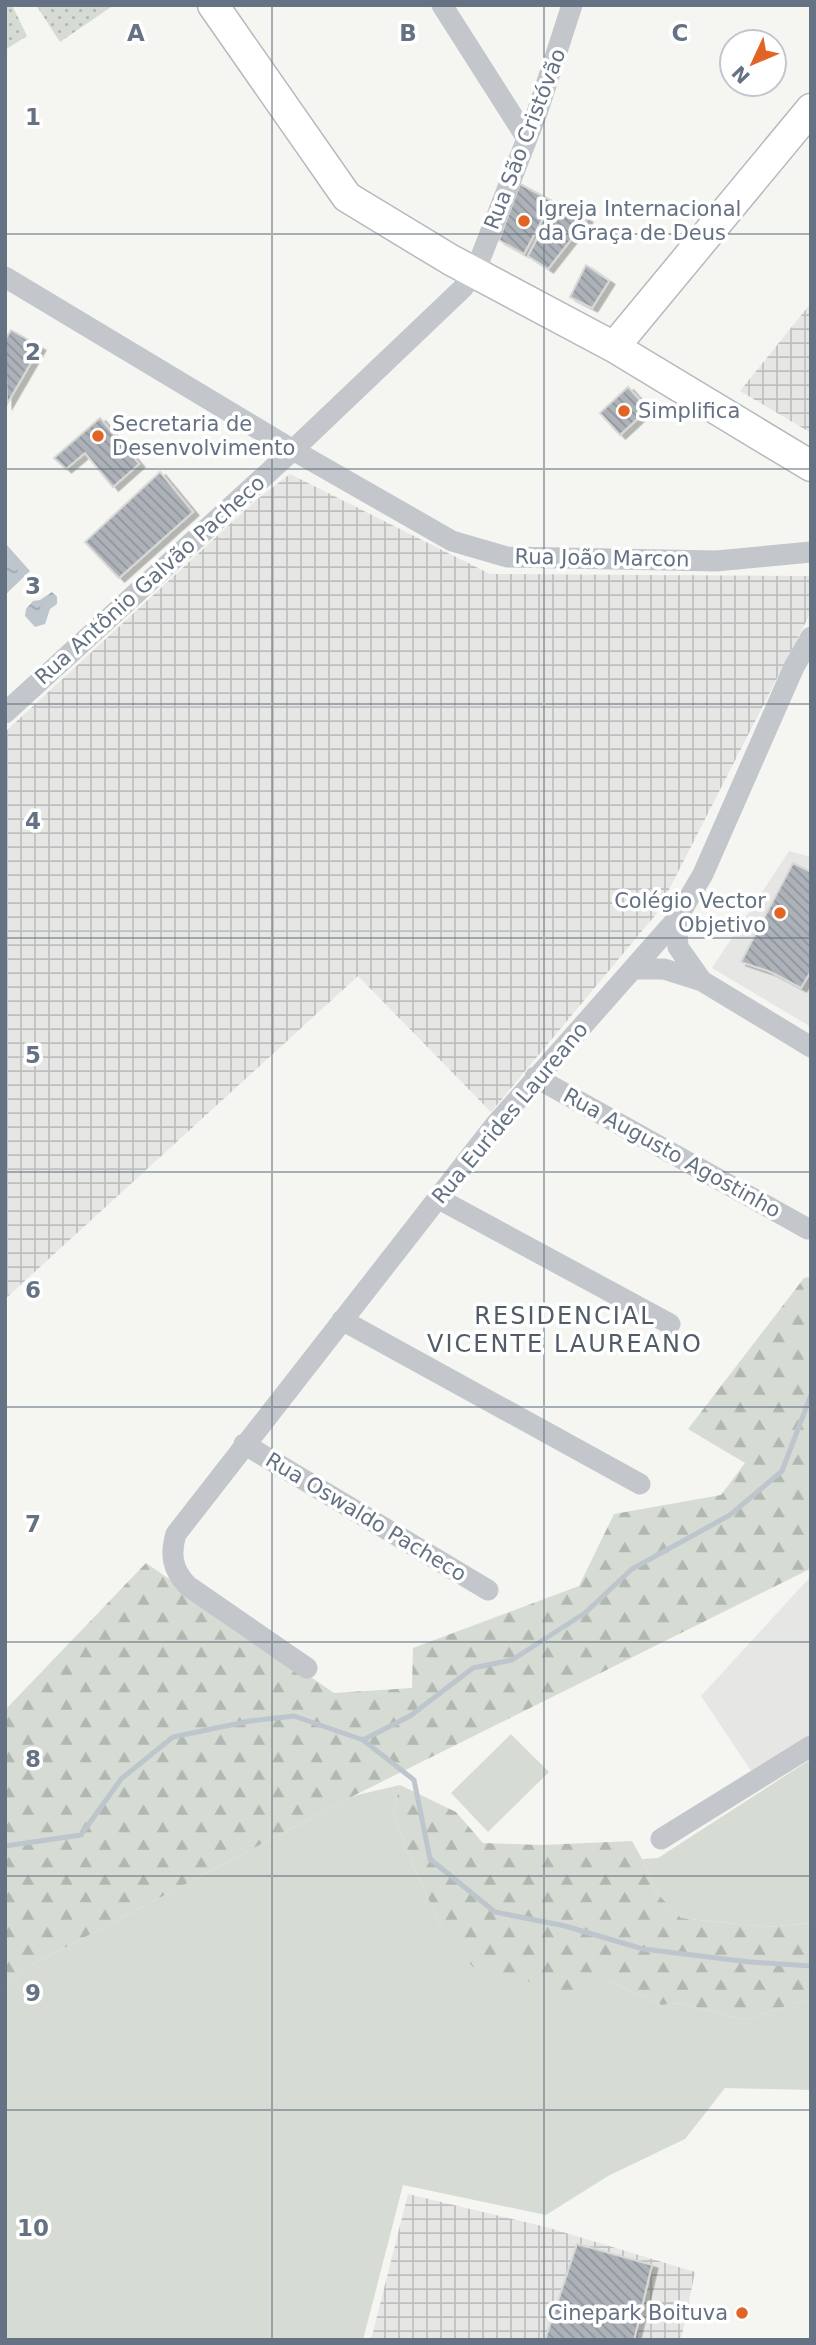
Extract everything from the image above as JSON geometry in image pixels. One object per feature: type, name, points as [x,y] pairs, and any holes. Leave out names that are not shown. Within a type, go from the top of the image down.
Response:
[{"type":"main road","points":[[213,5],[347,197],[391,225],[614,347],[811,466]]},
{"type":"main road","points":[[614,347],[811,109]]},
{"type":"street","points":[[442,5],[526,137]]},
{"type":"street","name":"Rua São Cristóvão","points":[[475,272],[549,79],[572,5]]},
{"type":"street","name":"Rua Antônio Galvão Pacheco","points":[[5,713],[293,450],[463,288],[475,272]]},
{"type":"street","name":"Rua João Marcon","points":[[5,277],[449,540],[501,556],[716,561],[811,552]]},
{"type":"street","name":"Rua Eurides Laureano","points":[[307,1668],[194,1592],[177,1573],[174,1564],[176,1534],[495,1125],[676,920],[703,874],[794,667],[811,637]]},
{"type":"street","points":[[676,920],[678,947],[702,981]]},
{"type":"street","points":[[633,969],[664,969],[684,973],[702,981],[811,1048]]},
{"type":"street","name":"Rua Augusto Agostinho","points":[[535,1077],[808,1228]]},
{"type":"street","points":[[439,1199],[670,1324]]},
{"type":"street","points":[[342,1320],[640,1484]]},
{"type":"street","name":"Rua Oswaldo Pacheco","points":[[244,1444],[488,1590]]},
{"type":"street","points":[[661,1839],[811,1746]]},
{"type":"shaded area","points":[[811,303],[811,433],[740,391]]},
{"type":"shaded area","points":[[290,474],[490,574],[811,576],[811,612],[657,913],[491,1112],[358,976],[5,1299],[5,732],[255,501]]},
{"type":"shaded area","name":"Colégio Vector Objetivo","points":[[789,851],[811,857],[811,1027],[712,968]]},
{"type":"shaded area","points":[[811,1576],[811,1736],[753,1774],[701,1696]]},
{"type":"shaded area","points":[[408,2194],[546,2227],[695,2272],[681,2340],[371,2340]]},
{"type":"green space","points":[[5,5],[12,5],[27,36],[5,50]]},
{"type":"green space","points":[[36,5],[114,5],[60,42]]},
{"type":"green space","points":[[811,1277],[811,1564],[808,1570],[353,1796],[30,1966],[5,1989],[5,1710],[146,1563],[334,1693],[412,1688],[413,1648],[579,1586],[614,1514],[721,1495],[745,1463],[688,1429],[804,1278]]},
{"type":"green space","points":[[511,1734],[549,1772],[488,1832],[451,1793]]},
{"type":"green space","points":[[811,1759],[811,1923],[767,1927],[681,1918],[656,1892],[642,1859],[658,1858]]},
{"type":"green space","points":[[400,1785],[393,1814],[444,1933],[601,1978],[662,2005],[679,2003],[745,2020],[811,1998],[811,2090],[725,2088],[685,2139],[608,2176],[546,2215],[403,2185],[363,2340],[5,2340],[5,1989],[30,1966],[353,1796]]},
{"type":"green space","points":[[400,1785],[456,1812],[483,1843],[541,1845],[632,1841],[656,1892],[681,1918],[767,1927],[811,1923],[811,1998],[745,2020],[679,2003],[662,2005],[601,1978],[573,1993],[473,1967],[444,1933],[413,1865],[393,1814]]},
{"type":"water","points":[[5,543],[30,571],[6,594],[5,593]]},
{"type":"water","points":[[52,592],[57,597],[57,604],[50,609],[45,624],[35,627],[25,616],[26,609],[33,601]]},
{"type":"building","name":"Igreja Internacional da Graça de Deus","points":[[520,184],[552,201],[524,254],[499,240]]},
{"type":"building","points":[[557,201],[587,219],[548,269],[528,256]]},
{"type":"building","points":[[586,265],[609,281],[592,308],[570,297]]},
{"type":"building","points":[[11,330],[40,347],[7,404],[5,340]]},
{"type":"building","name":"Simplifica","points":[[628,387],[648,409],[620,435],[600,413]]},
{"type":"building","name":"Secretaria de Desenvolvimento","points":[[100,418],[139,464],[113,487],[85,453],[66,469],[54,458]]},
{"type":"building","points":[[160,472],[193,512],[119,578],[85,542]]},
{"type":"building","points":[[793,863],[811,872],[811,971],[801,988],[771,972],[741,962]]},
{"type":"building","points":[[577,2244],[652,2265],[634,2340],[545,2340]]},
{"type":"waterway","points":[[363,1740],[410,1716],[473,1668],[512,1660],[585,1613],[632,1569],[730,1515],[782,1471],[811,1395]]},
{"type":"waterway","points":[[5,1846],[81,1835],[121,1779],[173,1737],[250,1721],[294,1716],[363,1740],[414,1780],[430,1859],[495,1912],[565,1926],[643,1949],[750,1962],[811,1966]]},
{"type":"place","name":"Igreja Internacional da Graça de Deus","points":[[524,221]]},
{"type":"place","name":"Simplifica","points":[[624,411]]},
{"type":"place","name":"Secretaria de Desenvolvimento","points":[[98,436]]},
{"type":"place","name":"Colégio Vector Objetivo","points":[[780,913]]},
{"type":"place","name":"Cinepark Boituva","points":[[742,2313]]},
{"type":"district","name":"RESIDENCIAL VICENTE LAUREANO","points":[[565,1330]]}]
